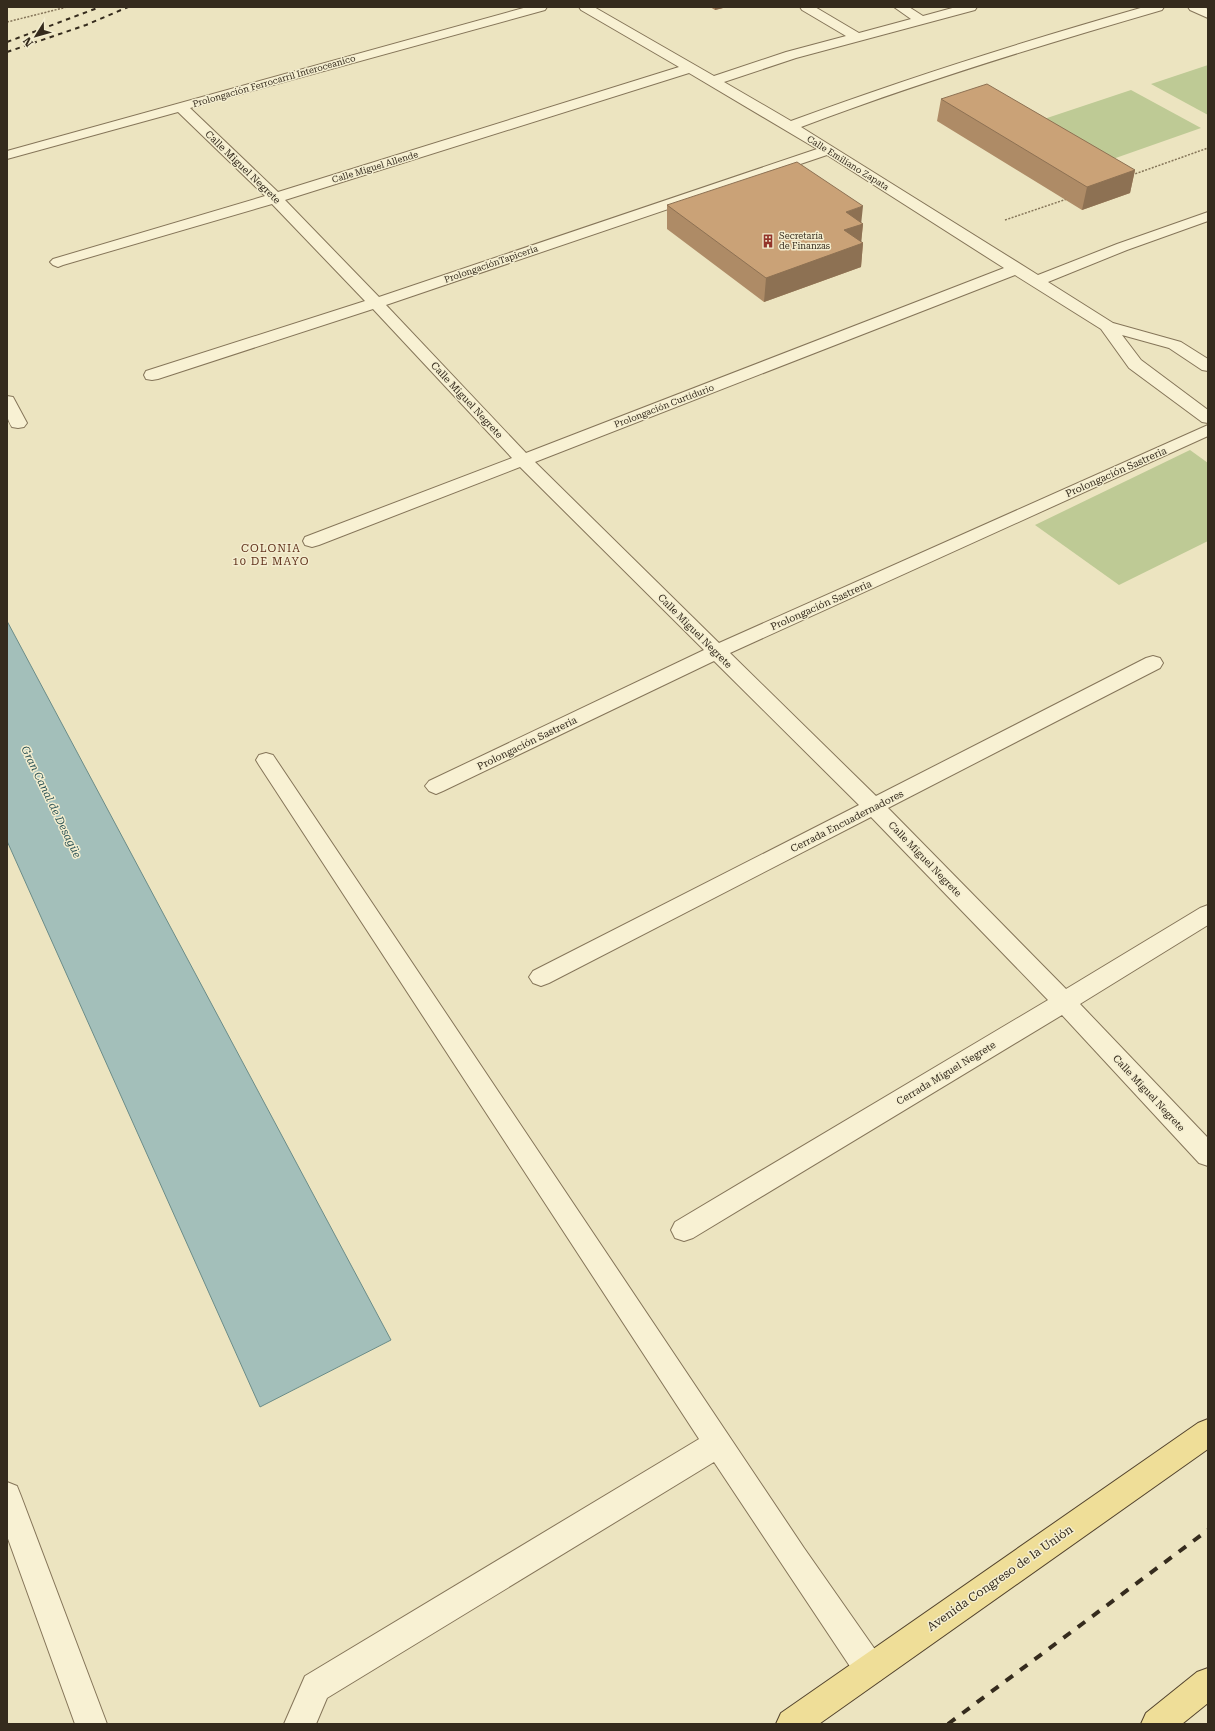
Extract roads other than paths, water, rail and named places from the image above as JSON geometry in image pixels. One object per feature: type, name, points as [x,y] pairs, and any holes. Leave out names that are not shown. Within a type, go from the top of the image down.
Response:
[{"type":"main road","name":"Avenida Congreso de la Unión","points":[[792,1724],[1208,1432]]},
{"type":"main road","points":[[1157,1724],[1208,1683]]},
{"type":"street","name":"Prolongación Ferrocarril Interoceanico","points":[[7,155],[541,7]]},
{"type":"street","name":"Calle Emiliano Zapata","points":[[585,7],[790,126],[1035,282],[1107,326],[1176,345],[1208,366]]},
{"type":"street","points":[[806,7],[856,37]]},
{"type":"street","points":[[900,7],[921,20]]},
{"type":"street","points":[[714,81],[791,55],[971,7]]},
{"type":"street","points":[[790,126],[898,87],[1058,36],[1158,7]]},
{"type":"street","points":[[1194,7],[1208,14]]},
{"type":"street","name":"Calle Miguel Allende","points":[[58,262],[275,198],[691,68]]},
{"type":"street","name":"Calle Miguel Negrete","points":[[181,107],[275,198],[376,302],[523,460],[874,807],[1064,1002],[1208,1155]]},
{"type":"street","name":"ProlongaciónTapiceria","points":[[152,375],[376,302],[828,150]]},
{"type":"street","points":[[1035,282],[1122,247],[1208,216]]},
{"type":"street","name":"Prolongación Curtidurio","points":[[312,541],[1015,269]]},
{"type":"street","name":"Calle Emiliano Zapata","points":[[1107,326],[1135,364],[1208,418]]},
{"type":"street","points":[[7,401],[18,423]]},
{"type":"street","name":"Prolongación Sastreria","points":[[436,786],[716,652],[1208,430]]},
{"type":"street","name":"Cerrada Encuadernadores","points":[[540,977],[1153,663]]},
{"type":"street","points":[[266,760],[794,1558],[870,1669]]},
{"type":"street","name":"Cerrada Miguel Negrete","points":[[684,1230],[1208,914]]},
{"type":"street","points":[[300,1724],[316,1687],[719,1443]]},
{"type":"street","points":[[7,1496],[91,1724]]},
{"type":"water","name":"Gran Canal de Desagüe","points":[[7,621],[391,1340],[260,1407],[7,841]]},
{"type":"railway","points":[[7,42],[100,7]]},
{"type":"railway","points":[[7,52],[86,25],[128,7]]},
{"type":"railway","points":[[948,1724],[1208,1530]]},
{"type":"place","name":"Secretaría de Finanzas","points":[[768,241]]},
{"type":"district","name":"COLONIA 10 DE MAYO","points":[[271,554]]}]
